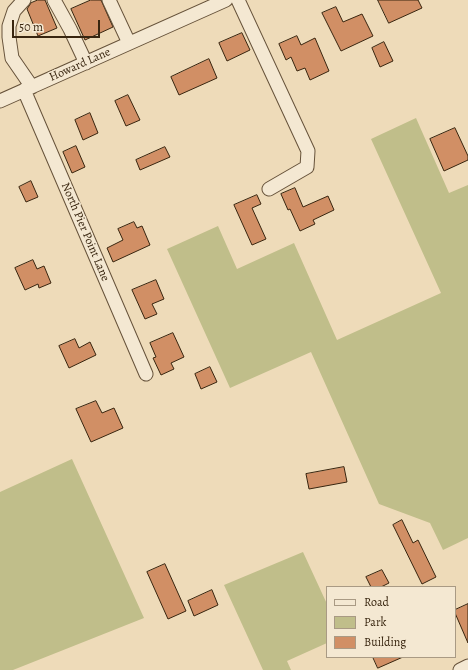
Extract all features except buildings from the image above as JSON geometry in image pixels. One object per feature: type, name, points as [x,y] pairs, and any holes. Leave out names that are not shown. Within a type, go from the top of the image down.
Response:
[{"type":"street","name":"North Pier Point Lane","points":[[24,0],[14,11],[9,26],[12,58],[28,89],[146,374]]},
{"type":"street","points":[[54,0],[86,63]]},
{"type":"street","points":[[109,0],[129,43]]},
{"type":"street","name":"Howard Lane","points":[[0,101],[226,0]]},
{"type":"street","points":[[238,0],[308,151],[306,168],[269,189]]},
{"type":"street","points":[[460,670],[468,666]]},
{"type":"green space","points":[[416,118],[449,193],[468,185],[468,538],[443,550],[430,523],[379,504],[311,352],[230,388],[167,249],[218,226],[237,269],[294,243],[337,340],[441,293],[371,139]]},
{"type":"green space","points":[[72,459],[144,618],[13,670],[0,670],[0,492]]},
{"type":"green space","points":[[303,552],[326,602],[326,643],[287,661],[291,670],[263,670],[224,585]]}]
